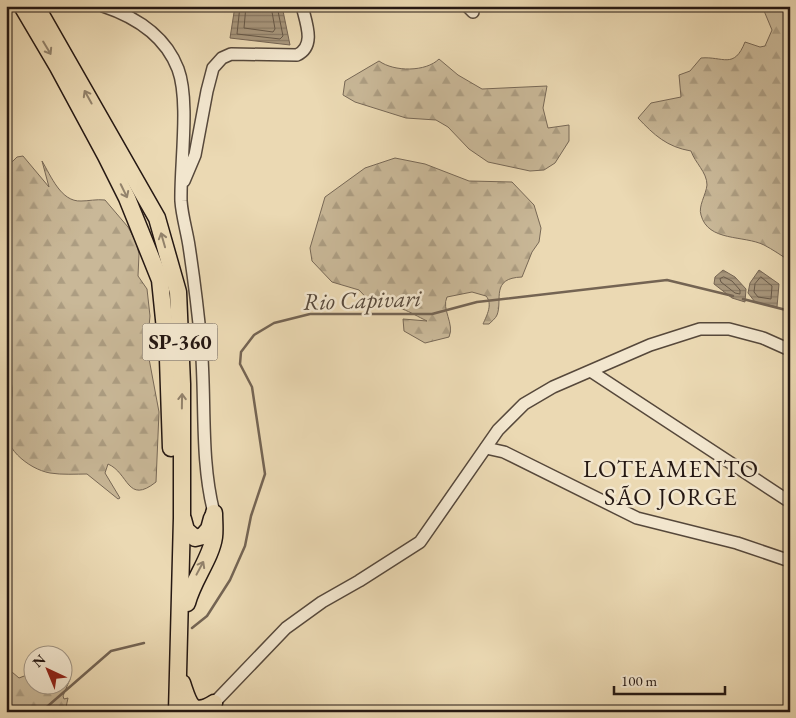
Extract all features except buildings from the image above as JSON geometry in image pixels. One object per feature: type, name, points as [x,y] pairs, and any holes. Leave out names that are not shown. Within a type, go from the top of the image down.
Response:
[{"type":"highway","name":"SP-360","points":[[26,7],[157,218],[178,292],[182,384],[182,518],[180,678],[177,712]]},
{"type":"highway","name":"SP-360","points":[[26,7],[127,198],[160,280],[168,359],[170,440],[171,611],[168,712]]},
{"type":"highway","points":[[182,518],[186,530],[195,538],[203,536],[209,529],[214,513]]},
{"type":"highway","points":[[181,631],[193,583],[209,553],[214,537],[214,513]]},
{"type":"highway","points":[[180,678],[188,702],[196,709],[210,707]]},
{"type":"street","points":[[103,6],[130,12],[151,30],[172,56],[179,71],[182,100],[181,203],[194,284],[201,345],[207,471],[214,513]]},
{"type":"street","points":[[182,184],[196,155],[207,90],[213,68],[222,58],[231,54],[297,55],[302,52],[308,46],[302,6]]},
{"type":"street","points":[[210,707],[286,628],[322,602],[420,542],[510,416],[524,404],[554,387],[650,345],[700,329],[728,330],[755,336],[790,350]]},
{"type":"street","points":[[592,372],[790,502]]},
{"type":"street","points":[[486,448],[504,452],[637,518],[737,543],[790,561]]},
{"type":"green space","points":[[762,6],[790,6],[790,261],[764,245],[719,234],[711,230],[705,224],[700,212],[707,185],[706,180],[691,151],[668,143],[650,130],[638,118],[651,103],[681,97],[679,75],[690,71],[701,58],[732,59],[741,51],[745,42],[760,47],[765,46],[772,30]]},
{"type":"green space","points":[[439,59],[458,75],[482,89],[547,86],[543,108],[548,128],[569,125],[569,141],[555,163],[544,170],[530,171],[488,162],[469,149],[448,127],[436,120],[406,118],[355,102],[343,95],[345,81],[379,61],[385,65],[410,69],[426,66]]},
{"type":"green space","points":[[23,156],[49,187],[42,161],[57,187],[68,197],[81,201],[105,200],[128,227],[136,242],[139,254],[138,276],[147,289],[150,316],[147,348],[159,412],[156,482],[146,488],[134,489],[115,468],[108,464],[105,473],[120,498],[118,499],[87,474],[50,473],[33,467],[17,455],[7,440],[5,431],[12,389],[6,370],[6,168],[17,157]]},
{"type":"green space","points":[[395,158],[425,164],[469,181],[512,182],[534,205],[541,228],[539,242],[532,252],[522,277],[505,281],[500,291],[497,315],[489,324],[483,324],[489,306],[486,296],[472,292],[447,297],[449,337],[425,343],[404,331],[403,319],[427,321],[396,307],[390,306],[377,309],[359,290],[332,282],[312,261],[310,248],[325,197],[365,168]]},
{"type":"green space","points":[[12,672],[19,678],[22,677],[22,696],[63,696],[64,699],[68,698],[65,712],[6,712],[9,692],[7,676]]},
{"type":"water","points":[[235,6],[282,6],[290,45],[230,38]]},
{"type":"water","points":[[723,270],[735,277],[746,289],[745,302],[732,298],[714,284],[715,277]]},
{"type":"water","points":[[759,270],[779,284],[777,307],[755,302],[748,293],[750,283]]},
{"type":"waterway","name":"Rio Capivari","points":[[192,628],[207,616],[230,580],[245,546],[251,516],[265,474],[252,387],[240,364],[241,352],[254,335],[274,323],[310,314],[432,314],[477,302],[667,280],[733,296]]},
{"type":"waterway","name":"Rio Capivari","points":[[743,299],[790,311]]},
{"type":"waterway","name":"Rio Capivari","points":[[41,712],[111,651],[144,643]]},
{"type":"district","name":"LOTEAMENTO SÃO JORGE","points":[[671,483]]}]
